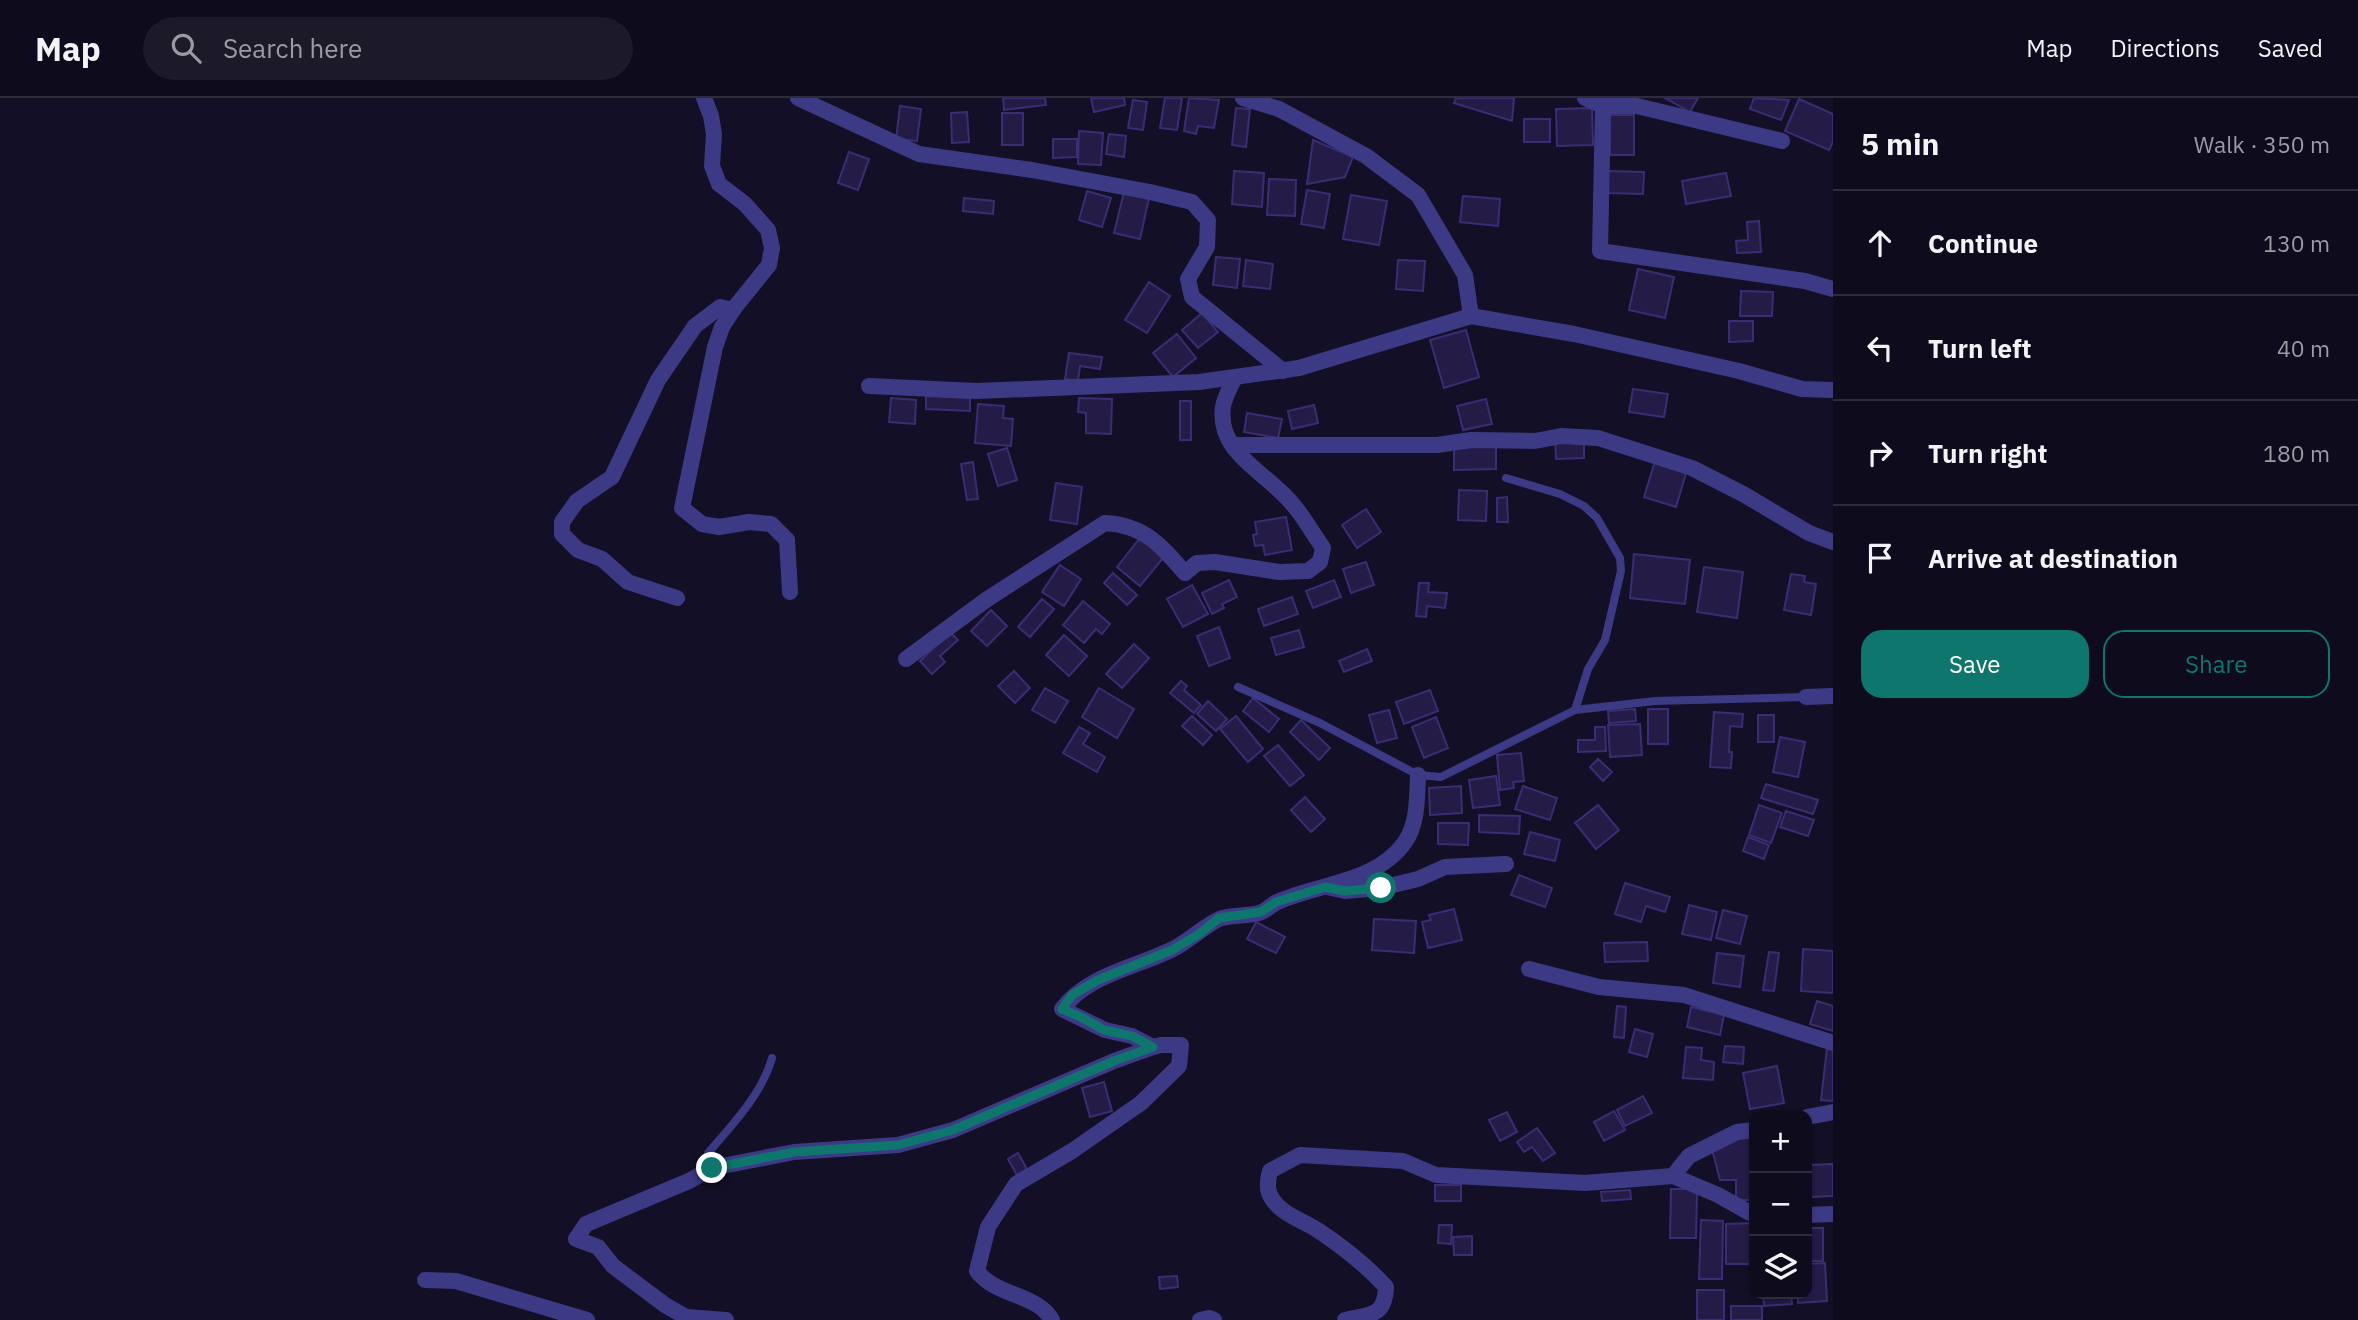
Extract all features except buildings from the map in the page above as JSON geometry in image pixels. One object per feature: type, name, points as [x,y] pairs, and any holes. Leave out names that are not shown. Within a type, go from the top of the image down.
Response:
[{"type":"street","points":[[704,98],[711,116],[714,134],[712,166],[719,184],[745,204],[768,230],[772,248],[769,265],[733,310],[722,327],[715,347],[682,508],[702,524],[719,527],[749,522],[771,524],[787,540],[790,593]]},
{"type":"street","points":[[798,98],[919,155],[1032,170],[1192,202],[1208,220],[1207,247],[1188,279],[1192,297],[1283,370]]},
{"type":"street","points":[[1243,98],[1280,104],[1366,156],[1418,195],[1465,275],[1471,316]]},
{"type":"street","points":[[1585,98],[1603,106],[1625,101],[1782,141]]},
{"type":"street","points":[[1603,106],[1600,251],[1805,281],[1833,289]]},
{"type":"street","points":[[677,598],[628,582],[602,559],[579,550],[562,534],[562,522],[577,500],[612,477],[658,380],[695,326],[720,307],[733,310]]},
{"type":"street","points":[[869,386],[977,391],[1199,383],[1299,368],[1471,316],[1574,334],[1739,371],[1802,389],[1833,390]]},
{"type":"street","points":[[906,659],[986,600],[1105,523],[1125,524],[1141,531],[1164,549],[1185,573],[1197,563],[1215,562],[1279,572],[1308,571],[1320,562],[1323,548],[1283,493],[1245,462],[1225,433],[1223,407],[1235,377]]},
{"type":"street","points":[[1233,445],[1437,445],[1471,440],[1535,441],[1561,436],[1598,438],[1692,468],[1809,533],[1833,542]]},
{"type":"street","points":[[1806,697],[1833,696]]},
{"type":"street","points":[[1153,1047],[1132,1036],[1104,1030],[1062,1009],[1072,995],[1098,980],[1172,950],[1219,918],[1261,912],[1276,902],[1375,869],[1395,855],[1407,839],[1416,807],[1418,775]]},
{"type":"street","points":[[1325,887],[1345,891],[1381,888],[1418,879],[1445,867],[1506,863]]},
{"type":"street","points":[[1529,969],[1600,987],[1684,995],[1833,1043]]},
{"type":"street","points":[[726,1320],[685,1318],[613,1266],[598,1247],[576,1239],[586,1224],[689,1181],[712,1168],[794,1152],[898,1145],[953,1130],[1153,1047],[1181,1045],[1179,1066],[1141,1103],[1072,1151],[1016,1184],[988,1227],[977,1271],[985,1282],[1031,1302],[1052,1320]]},
{"type":"street","points":[[1812,1116],[1833,1112]]},
{"type":"street","points":[[1673,1176],[1689,1156],[1737,1132],[1749,1131]]},
{"type":"street","points":[[1345,1320],[1376,1314],[1386,1301],[1386,1287],[1374,1274],[1318,1230],[1288,1214],[1269,1195],[1270,1171],[1300,1155],[1403,1161],[1436,1175],[1585,1183],[1673,1176],[1718,1195],[1749,1212]]},
{"type":"street","points":[[1812,1215],[1833,1214]]},
{"type":"street","points":[[425,1280],[456,1281],[587,1320]]},
{"type":"street","points":[[1200,1320],[1214,1320]]},
{"type":"lane","points":[[1506,478],[1560,494],[1584,506],[1597,518],[1620,558],[1621,571],[1605,640],[1588,669],[1576,710]]},
{"type":"lane","points":[[1238,687],[1320,723],[1418,775],[1441,777],[1576,710],[1655,701],[1806,697]]},
{"type":"lane","points":[[712,1168],[708,1153],[739,1117],[772,1058]]},
{"type":"route","points":[[712,1168],[794,1152],[898,1145],[953,1130],[1153,1047],[1132,1036],[1104,1030],[1062,1009],[1072,995],[1098,980],[1172,950],[1219,918],[1261,912],[1276,902],[1325,887],[1345,891],[1381,888]]}]
